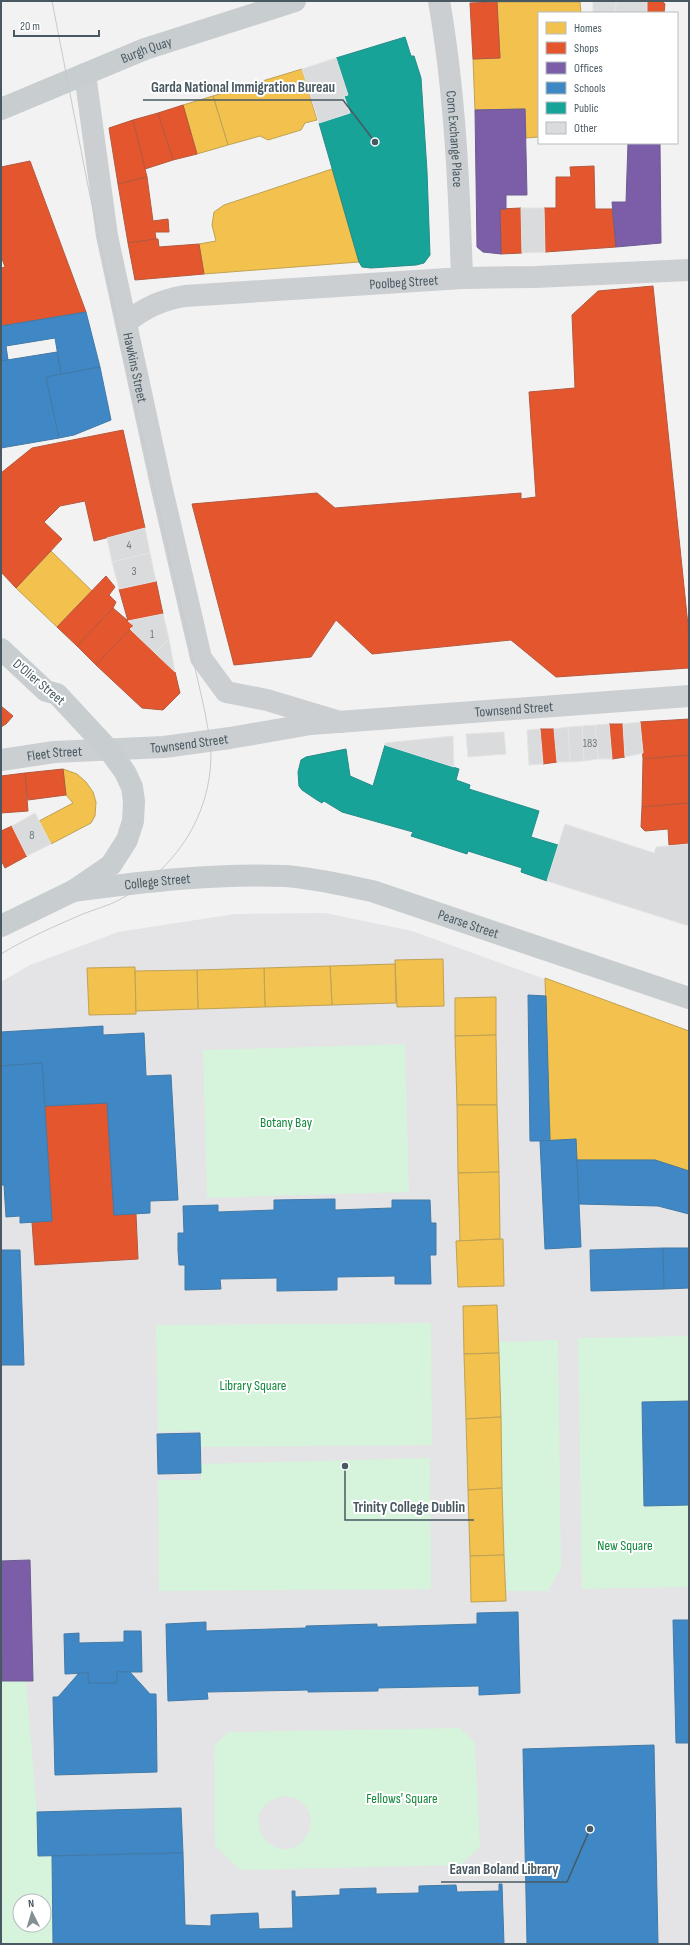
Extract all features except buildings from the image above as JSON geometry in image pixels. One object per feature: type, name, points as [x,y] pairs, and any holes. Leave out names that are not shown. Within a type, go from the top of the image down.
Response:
[{"type":"main road","name":"Burgh Quay","points":[[1,109],[145,49],[295,1]]},
{"type":"main road","name":"D'Olier Street","points":[[1,648],[46,691],[57,694],[109,750]]},
{"type":"main road","name":"College Street","points":[[1,926],[73,892],[111,866],[127,840],[133,821],[134,801],[132,787],[125,772],[109,750]]},
{"type":"main road","name":"College Street","points":[[73,892],[154,881],[241,876]]},
{"type":"main road","name":"Pearse Street","points":[[241,876],[286,876],[330,882],[372,891],[689,998]]},
{"type":"street","name":"Corn Exchange Place","points":[[439,1],[451,92],[462,278]]},
{"type":"street","name":"Hawkins Street","points":[[85,74],[107,236],[201,658]]},
{"type":"street","name":"Poolbeg Street","points":[[126,322],[151,305],[167,299],[186,296],[462,278],[535,277],[689,270]]},
{"type":"street","name":"Townsend Street","points":[[201,658],[226,692],[266,700],[340,722]]},
{"type":"street","name":"Townsend Street","points":[[109,750],[164,747],[230,738],[311,724],[689,696]]},
{"type":"street","name":"Fleet Street","points":[[1,760],[54,752],[109,750]]},
{"type":"shaded area","points":[[325,913],[412,931],[689,1031],[689,1944],[1,1944],[1,982],[30,965],[118,932],[235,914]]},
{"type":"green space","name":"Botany Bay","points":[[405,1044],[409,1192],[207,1198],[203,1050]]},
{"type":"green space","name":"Library Square","points":[[431,1323],[432,1445],[201,1447],[200,1431],[158,1432],[156,1325]]},
{"type":"green space","name":"New Square","points":[[689,1336],[689,1401],[642,1403],[644,1506],[689,1505],[689,1587],[582,1589],[578,1338]]},
{"type":"green space","points":[[558,1340],[561,1568],[548,1591],[506,1591],[498,1342]]},
{"type":"green space","points":[[430,1458],[431,1589],[159,1591],[158,1480],[201,1480],[201,1464]]},
{"type":"green space","points":[[2,1681],[26,1681],[37,1812],[38,1856],[52,1856],[53,1944],[1,1944]]},
{"type":"green space","name":"Fellows' Square","points":[[460,1728],[475,1743],[480,1847],[461,1865],[240,1870],[215,1846],[214,1746],[228,1732]],"holes":[[[285,1796],[298,1800],[306,1808],[310,1817],[310,1827],[306,1837],[299,1844],[290,1849],[278,1848],[268,1843],[260,1831],[259,1823],[259,1817],[265,1805],[277,1798]]]},
{"type":"pier","points":[[1,1],[116,1],[119,17],[10,52]]},
{"type":"tram line","points":[[1,954],[52,928],[119,900],[139,888],[157,874],[186,840],[196,820],[204,799],[209,777],[211,754],[210,738],[205,712],[131,387],[88,186],[52,1]]},
{"type":"place","name":"Garda National Immigration Bureau","points":[[375,142]]},
{"type":"place","name":"Trinity College Dublin","points":[[345,1466]]},
{"type":"place","name":"Eavan Boland Library","points":[[590,1829]]}]
